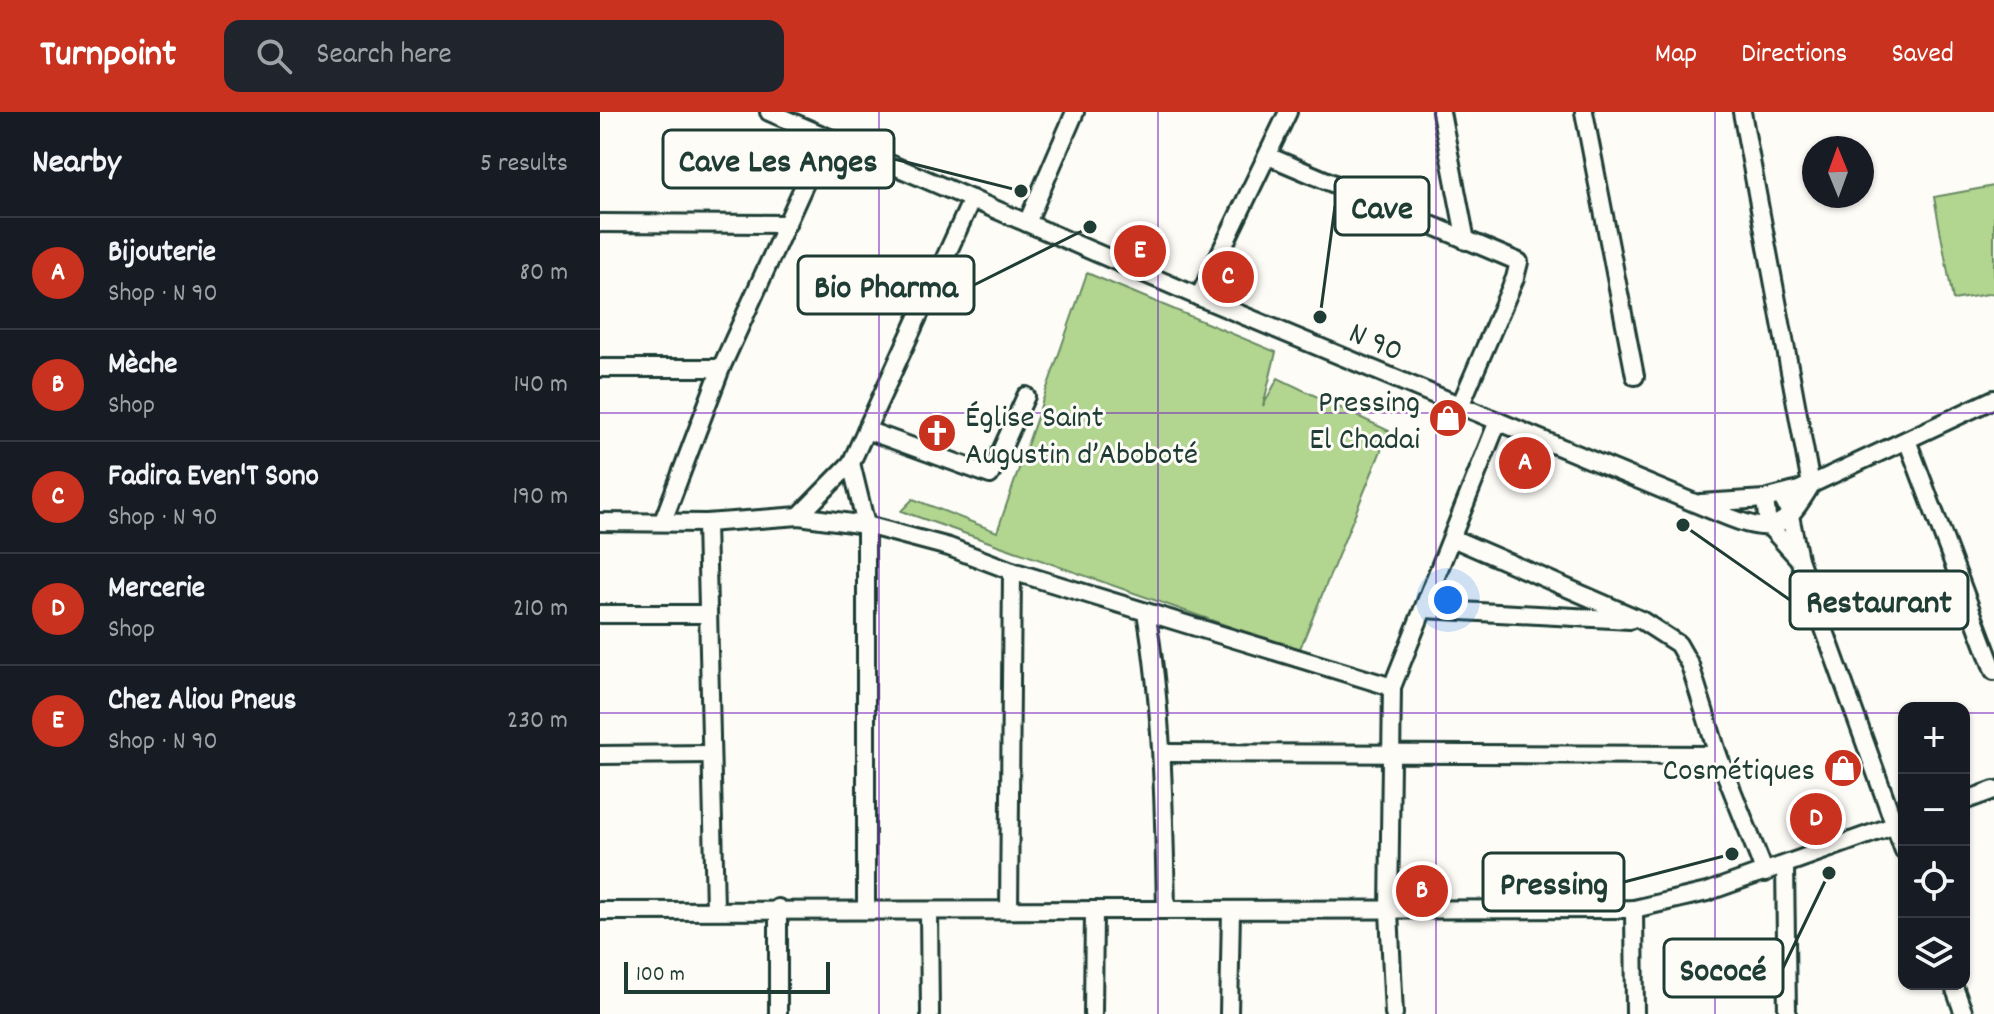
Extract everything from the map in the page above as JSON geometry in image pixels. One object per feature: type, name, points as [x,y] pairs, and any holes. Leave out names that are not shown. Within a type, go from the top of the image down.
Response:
[{"type":"street","name":"N 90","points":[[769,112],[1199,297],[1738,521],[1768,525],[1790,518]]},
{"type":"street","points":[[1027,223],[1075,112]]},
{"type":"street","points":[[1199,297],[1288,112]]},
{"type":"street","points":[[1441,112],[1466,241]]},
{"type":"street","points":[[1584,112],[1635,376]]},
{"type":"street","points":[[1742,112],[1811,485],[1790,518]]},
{"type":"street","points":[[663,521],[721,368],[826,137]]},
{"type":"street","points":[[1268,156],[1519,262],[1460,406]]},
{"type":"street","points":[[799,516],[851,463],[972,199]]},
{"type":"street","points":[[600,223],[787,224]]},
{"type":"street","points":[[600,368],[721,368]]},
{"type":"street","points":[[866,430],[990,475],[1026,396]]},
{"type":"street","name":"N 90","points":[[1699,503],[1773,498],[1811,485],[1994,399]]},
{"type":"street","points":[[1394,1014],[1389,911],[1392,687],[1498,421]]},
{"type":"street","points":[[1907,440],[1994,671]]},
{"type":"street","points":[[851,463],[866,525],[866,910]]},
{"type":"street","points":[[1773,498],[1790,518],[1799,559],[1898,821]]},
{"type":"street","points":[[1773,498],[1768,525],[1799,559]]},
{"type":"street","points":[[600,522],[706,523],[799,516],[866,525],[949,547],[1012,571],[1392,687]]},
{"type":"street","points":[[706,523],[715,908]]},
{"type":"street","points":[[1452,538],[1641,620],[1678,644],[1690,665],[1718,755],[1765,873]]},
{"type":"street","points":[[1009,910],[1012,571]]},
{"type":"street","points":[[1424,609],[1641,620]]},
{"type":"street","points":[[1146,612],[1156,664],[1164,753],[1166,910]]},
{"type":"street","points":[[600,614],[708,614]]},
{"type":"street","points":[[1164,753],[1718,755]]},
{"type":"street","points":[[600,755],[711,754]]},
{"type":"street","points":[[1970,799],[1994,790]]},
{"type":"street","points":[[600,911],[715,908],[929,911],[1634,909],[1674,902],[1765,873],[1898,824]]},
{"type":"street","points":[[1785,866],[1787,1014]]},
{"type":"street","points":[[778,908],[778,1014]]},
{"type":"street","points":[[1634,909],[1635,1014]]},
{"type":"street","points":[[1093,1014],[1094,910]]},
{"type":"street","points":[[929,911],[930,1014]]},
{"type":"street","points":[[1229,1014],[1231,911]]},
{"type":"street","points":[[1955,990],[1964,1014]]},
{"type":"green space","points":[[1994,186],[1994,293],[1953,300],[1934,197]]},
{"type":"green space","points":[[1087,273],[1276,352],[1263,406],[1278,378],[1389,431],[1299,651],[901,511],[913,499],[997,532]]},
{"type":"place","name":"Cave Les Anges","points":[[1021,191]]},
{"type":"place","name":"Bio Pharma","points":[[1090,227]]},
{"type":"place","name":"Chez Aliou Pneus","points":[[1140,251]]},
{"type":"place","name":"Fadira Even'T Sono","points":[[1228,277]]},
{"type":"place","name":"Cave","points":[[1320,317]]},
{"type":"place","name":"Pressing El Chadai","points":[[1448,418]]},
{"type":"place","name":"Église Saint Augustin d’Aboboté","points":[[937,433]]},
{"type":"place","name":"Bijouterie","points":[[1525,463]]},
{"type":"place","name":"Restaurant","points":[[1683,525]]},
{"type":"place","name":"Cosmétiques","points":[[1843,768]]},
{"type":"place","name":"Mercerie","points":[[1816,819]]},
{"type":"place","name":"Pressing","points":[[1732,854]]},
{"type":"place","name":"Sococé","points":[[1829,873]]},
{"type":"place","name":"Mèche","points":[[1422,891]]}]
